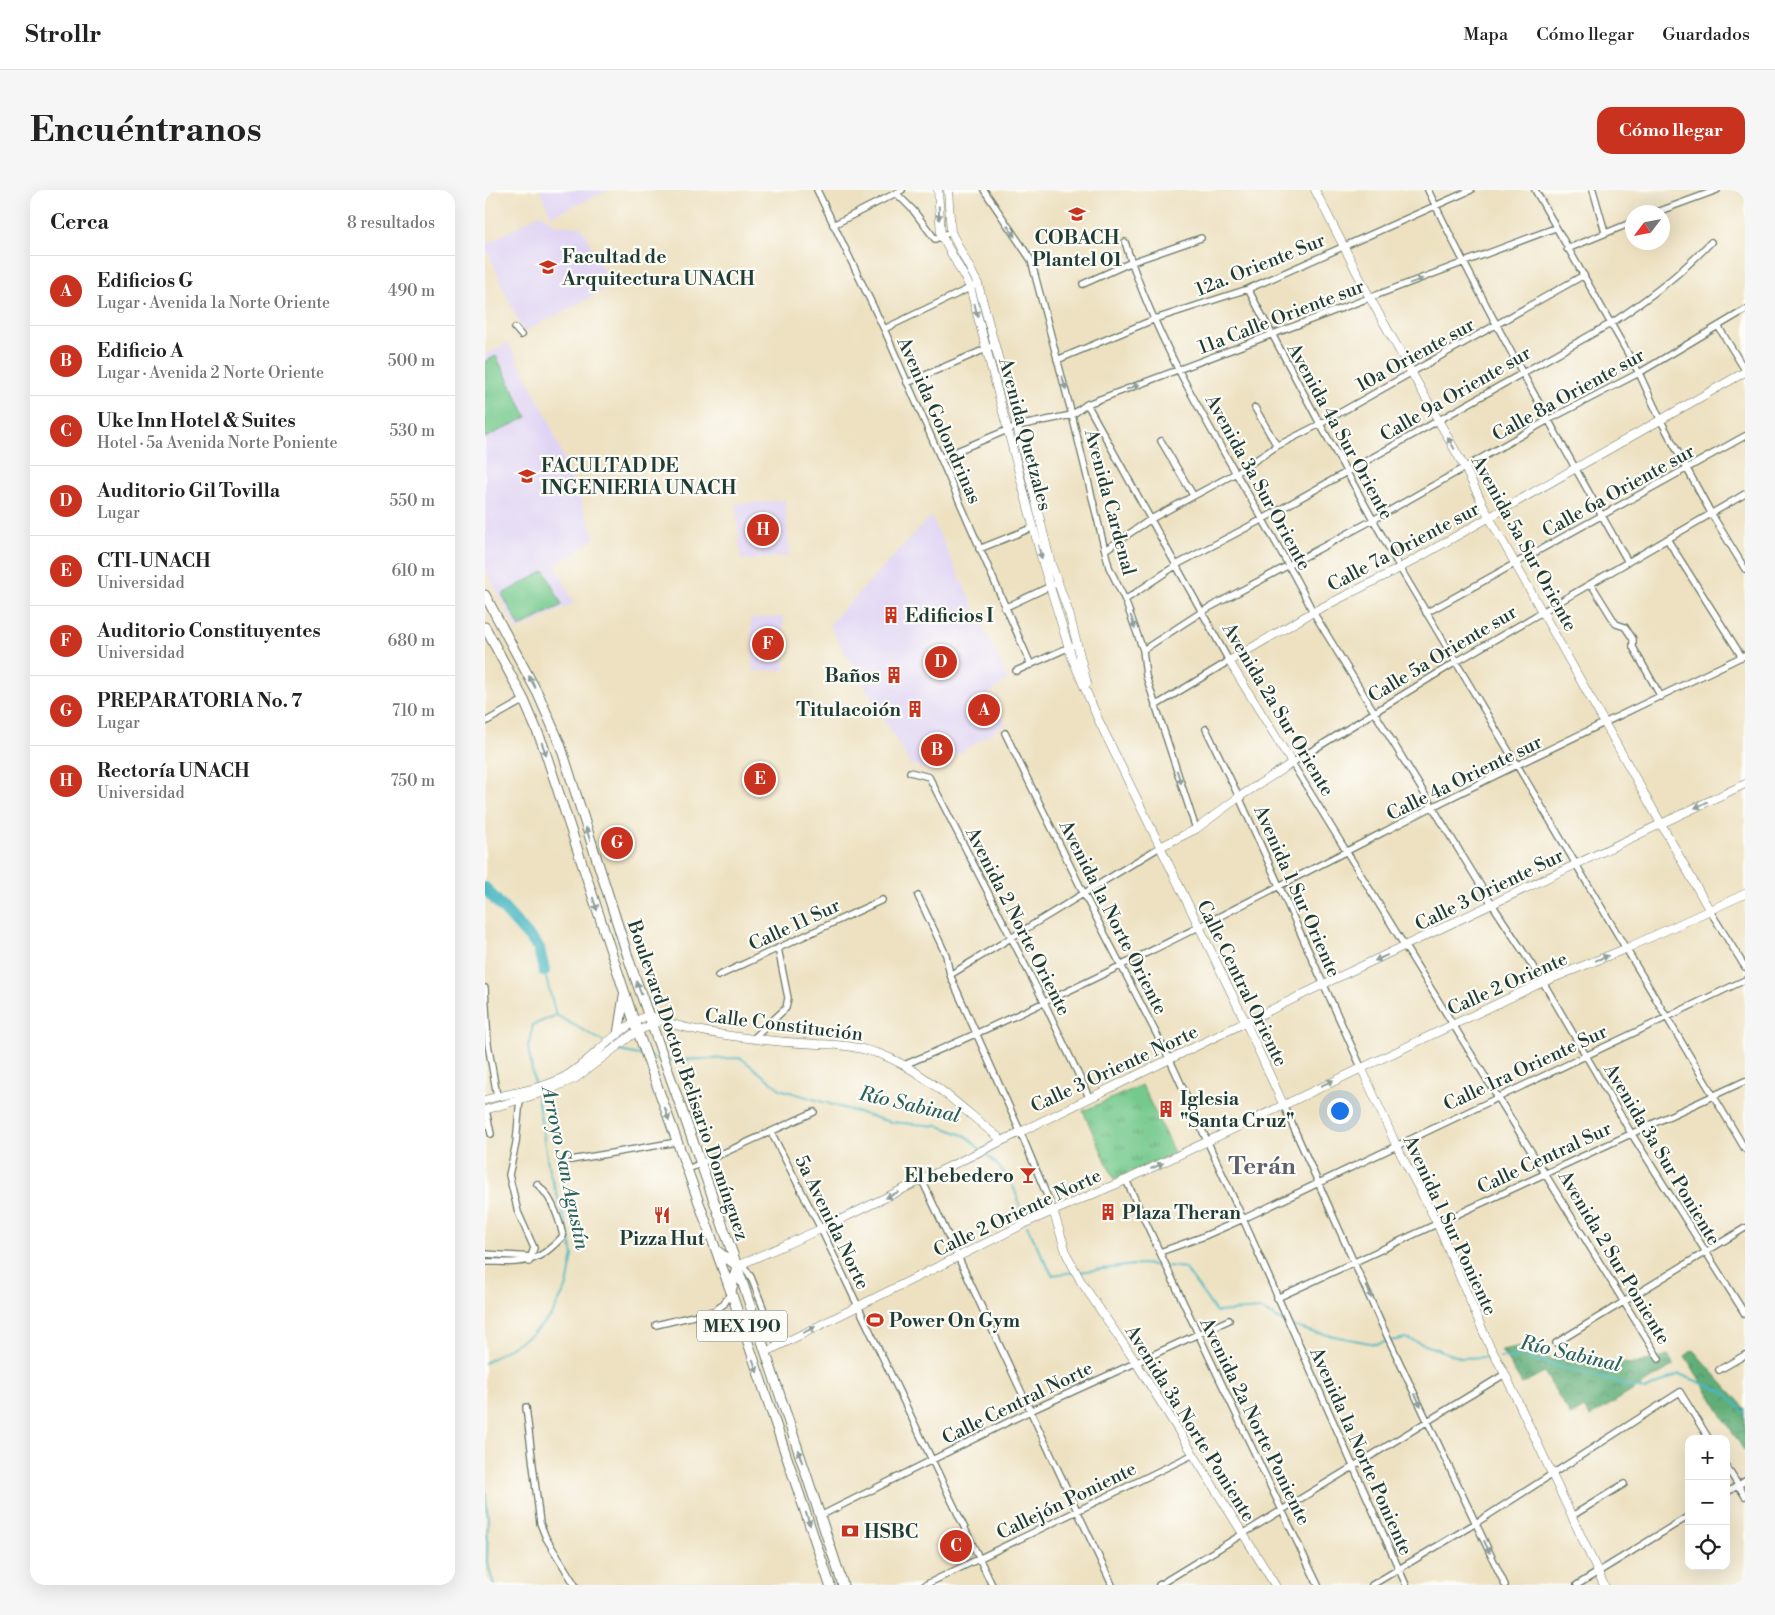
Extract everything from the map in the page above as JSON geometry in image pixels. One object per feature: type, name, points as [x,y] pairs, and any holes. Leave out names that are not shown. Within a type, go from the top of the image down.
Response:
[{"type":"main road","points":[[938,190],[938,237]]},
{"type":"main road","points":[[948,190],[951,232]]},
{"type":"main road","name":"Avenida 5a Sur Oriente","points":[[1315,190],[1370,298],[1465,468],[1489,517],[1709,911]]},
{"type":"main road","name":"Avenida Quetzales","points":[[951,232],[974,285],[995,345],[1017,426],[1068,647],[1098,719]]},
{"type":"main road","name":"Avenida Quetzales","points":[[938,237],[974,285],[986,348],[1034,528],[1054,585],[1069,612],[1076,644],[1098,719]]},
{"type":"main road","name":"Calle 7a Oriente sur","points":[[1229,661],[1313,612],[1400,568],[1661,421],[1745,371]]},
{"type":"main road","name":"Boulevard Doctor Belisario Domínguez","points":[[485,595],[538,694],[559,744],[649,1015],[657,1023],[656,1034],[737,1266],[843,1585]]},
{"type":"main road","name":"Boulevard Doctor Belisario Domínguez","points":[[485,627],[524,700],[559,793],[633,1021],[731,1292],[830,1585]]},
{"type":"main road","name":"Avenida 2a Sur Oriente","points":[[1229,661],[1291,763]]},
{"type":"main road","name":"Calle Central Oriente","points":[[1098,719],[1197,926],[1246,1023],[1283,1104]]},
{"type":"main road","name":"Calle 5a Oriente sur","points":[[1160,847],[1196,829],[1239,796],[1291,763]]},
{"type":"main road","name":"Calle 3 Oriente Sur","points":[[1246,1023],[1745,784]]},
{"type":"main road","name":"Calle 2 Oriente","points":[[1283,1104],[1543,982],[1625,949],[1745,894]]},
{"type":"main road","points":[[616,1035],[625,994]]},
{"type":"main road","points":[[543,1089],[563,1077],[633,1021],[649,1015]]},
{"type":"main road","points":[[485,1100],[497,1096],[529,1093],[576,1078],[637,1031],[657,1023]]},
{"type":"main road","name":"Calle Constitución","points":[[657,1023],[754,1038],[853,1047],[879,1054],[904,1065],[997,1140]]},
{"type":"main road","name":"Calle 3 Oriente Norte","points":[[922,1180],[967,1158],[997,1140],[1020,1131],[1246,1023]]},
{"type":"main road","name":"Avenida 1 Sur Poniente","points":[[1361,1067],[1396,1145],[1437,1223],[1489,1345],[1505,1374],[1604,1585]]},
{"type":"main road","points":[[485,1110],[520,1099],[529,1093]]},
{"type":"main road","name":"Calle 2 Oriente Norte","points":[[766,1352],[1016,1227],[1126,1180],[1283,1104]]},
{"type":"main road","points":[[737,1266],[821,1230],[922,1180]]},
{"type":"main road","name":"Avenida 3a Norte Poniente","points":[[1053,1210],[1067,1254],[1080,1280],[1135,1361],[1275,1585]]},
{"type":"main road","points":[[716,1250],[737,1266]]},
{"type":"main road","points":[[731,1292],[737,1266]]},
{"type":"street","name":"Avenida Golondrinas","points":[[817,190],[884,330],[1031,665]]},
{"type":"street","name":"Avenida Cardenal","points":[[984,190],[1031,260],[1113,580],[1125,600],[1143,650],[1146,676],[1196,829]]},
{"type":"street","points":[[1428,190],[1464,264],[1522,372],[1628,562]]},
{"type":"street","name":"12a. Oriente Sur","points":[[1057,360],[1155,319],[1248,289],[1471,190]]},
{"type":"street","points":[[1535,190],[1567,249],[1585,275],[1609,324],[1639,373],[1661,421],[1711,513],[1745,569]]},
{"type":"street","points":[[1593,190],[1605,232]]},
{"type":"street","points":[[1670,207],[1714,191]]},
{"type":"street","points":[[833,225],[899,192],[938,237],[951,232]]},
{"type":"street","points":[[1567,249],[1625,225]]},
{"type":"street","name":"11a Calle Oriente sur","points":[[940,458],[1017,426],[1072,415],[1087,404],[1464,264],[1555,228]]},
{"type":"street","points":[[1083,284],[1132,262],[1201,238]]},
{"type":"street","name":"Avenida 3a Sur Oriente","points":[[1125,242],[1155,319],[1179,370],[1235,473],[1289,564],[1313,612],[1492,904],[1543,982]]},
{"type":"street","name":"Calle 9a Oriente sur","points":[[1125,600],[1177,564],[1263,519],[1609,324],[1651,298],[1688,267],[1711,242]]},
{"type":"street","name":"10a Oriente sur","points":[[1105,550],[1151,519],[1235,473],[1277,446],[1412,373],[1585,275]]},
{"type":"street","points":[[884,330],[974,285]]},
{"type":"street","name":"Avenida 4a Sur Oriente","points":[[1248,289],[1320,424],[1426,613],[1519,766],[1625,949],[1745,1149]]},
{"type":"street","name":"Calle 8a Oriente sur","points":[[1143,650],[1203,611],[1373,520],[1548,420],[1639,373],[1745,310]]},
{"type":"street","points":[[1718,326],[1745,371]]},
{"type":"street","points":[[515,328],[521,336]]},
{"type":"street","points":[[907,383],[995,345]]},
{"type":"street","name":"Avenida 2a Sur Oriente","points":[[1087,404],[1229,661]]},
{"type":"street","points":[[1255,408],[1277,446]]},
{"type":"street","name":"Calle 6a Oriente sur","points":[[1426,613],[1745,436]]},
{"type":"street","points":[[1161,441],[1193,495]]},
{"type":"street","name":"Calle 5a Oriente sur","points":[[1291,763],[1455,662],[1745,494]]},
{"type":"street","points":[[979,549],[1034,528]]},
{"type":"street","points":[[1667,539],[1743,656]]},
{"type":"street","points":[[1591,584],[1616,624],[1625,627],[1633,639],[1633,647],[1661,697]]},
{"type":"street","points":[[1005,608],[1054,585]]},
{"type":"street","points":[[1016,671],[1076,644]]},
{"type":"street","name":"Calle 4a Oriente sur","points":[[904,1065],[976,1034],[1121,966],[1279,885],[1347,853],[1433,807],[1743,656]]},
{"type":"street","name":"Calle 7a Oriente sur","points":[[1155,706],[1229,661]]},
{"type":"street","points":[[485,722],[524,700]]},
{"type":"street","name":"Avenida 1 Sur Oriente","points":[[1206,729],[1239,796],[1361,1067]]},
{"type":"street","name":"Avenida 1a Norte Oriente","points":[[1005,733],[1084,894],[1170,1060],[1207,1142]]},
{"type":"street","name":"Avenida 2a Sur Oriente","points":[[1291,763],[1406,947],[1496,1097]]},
{"type":"street","name":"Avenida 2 Norte Oriente","points":[[910,772],[929,777],[1044,1002],[1089,1097]]},
{"type":"street","points":[[950,975],[1160,847]]},
{"type":"street","points":[[918,896],[946,955],[950,975],[1053,1210]]},
{"type":"street","name":"Calle 11 Sur","points":[[718,976],[882,900]]},
{"type":"street","points":[[1709,911],[1745,967]]},
{"type":"street","points":[[754,1038],[786,1008],[788,998],[778,948]]},
{"type":"street","name":"Calle 1ra Oriente Sur","points":[[1161,1254],[1243,1218],[1745,980]]},
{"type":"street","name":"Avenida 3a Sur Poniente","points":[[1543,982],[1631,1133],[1745,1314]]},
{"type":"street","points":[[485,988],[488,1044],[497,1096]]},
{"type":"street","name":"Calle Central Sur","points":[[1356,1262],[1545,1172],[1745,1081]]},
{"type":"street","name":"Avenida 2 Sur Poniente","points":[[1496,1097],[1545,1172],[1659,1359]]},
{"type":"street","points":[[520,1099],[516,1143],[509,1175],[518,1212],[534,1248],[532,1259]]},
{"type":"street","name":"Calle Central Oriente","points":[[1283,1104],[1356,1262],[1381,1322],[1505,1585]]},
{"type":"street","points":[[485,1110],[491,1134]]},
{"type":"street","points":[[686,1170],[814,1112]]},
{"type":"street","name":"5a Avenida Norte","points":[[771,1132],[821,1230],[992,1585]]},
{"type":"street","points":[[571,1160],[677,1142]]},
{"type":"street","points":[[1207,1142],[1243,1218],[1277,1298],[1356,1262]]},
{"type":"street","points":[[922,1180],[1112,1585]]},
{"type":"street","points":[[1126,1180],[1161,1254]]},
{"type":"street","points":[[485,1262],[532,1259],[552,1249],[563,1236],[559,1219],[544,1190],[537,1184]]},
{"type":"street","points":[[1556,1343],[1745,1228]]},
{"type":"street","points":[[485,1254],[532,1259]]},
{"type":"street","name":"Avenida 2a Norte Poniente","points":[[1161,1254],[1196,1333],[1318,1585]]},
{"type":"street","points":[[737,1266],[745,1268],[751,1277],[778,1346]]},
{"type":"street","points":[[657,1326],[714,1310],[724,1304],[731,1292]]},
{"type":"street","name":"Avenida 1a Norte Poniente","points":[[1277,1298],[1406,1585]]},
{"type":"street","name":"Calle Central Norte","points":[[820,1516],[1029,1411],[1196,1333],[1229,1320]]},
{"type":"street","points":[[1719,1370],[1745,1355]]},
{"type":"street","points":[[1159,1585],[1353,1469],[1505,1374]]},
{"type":"street","points":[[1373,1585],[1476,1523],[1551,1473],[1680,1392],[1707,1435]]},
{"type":"street","points":[[526,1407],[540,1524],[546,1538],[575,1585]]},
{"type":"street","name":"Callejón Poniente","points":[[925,1585],[980,1560],[1192,1455]]},
{"type":"street","points":[[1730,1472],[1745,1496]]},
{"type":"street","points":[[1730,1490],[1745,1481]]},
{"type":"street","points":[[1572,1516],[1624,1484]]},
{"type":"street","points":[[1577,1585],[1685,1518]]},
{"type":"shaded area","points":[[540,190],[610,190],[551,216]]},
{"type":"shaded area","name":"Facultad de Arquitectura UNACH","points":[[540,214],[556,225],[582,227],[611,287],[523,332],[485,245]]},
{"type":"shaded area","name":"FACULTAD DE INGENIERIA UNACH","points":[[508,343],[547,416],[595,538],[575,554],[555,564],[574,603],[517,631],[485,567],[485,355]]},
{"type":"shaded area","points":[[785,500],[790,556],[741,560],[736,504]]},
{"type":"shaded area","points":[[931,516],[1008,680],[989,693],[1006,724],[931,771],[910,764],[829,625]]},
{"type":"shaded area","points":[[783,617],[785,670],[753,671],[751,618]]},
{"type":"shaded area","points":[[762,769],[770,785],[758,790],[751,774]]},
{"type":"green space","points":[[496,356],[527,417],[485,438],[485,361]]},
{"type":"green space","points":[[545,571],[562,605],[520,627],[502,594]]},
{"type":"green space","points":[[1142,1085],[1174,1153],[1114,1179],[1083,1111]]},
{"type":"green space","points":[[1537,1343],[1547,1358],[1634,1364],[1668,1355],[1674,1365],[1590,1417],[1584,1408],[1571,1416],[1544,1372],[1522,1384],[1501,1350]]},
{"type":"green space","points":[[1693,1350],[1745,1408],[1745,1452],[1685,1356]]},
{"type":"waterway","name":"Río Sabinal","points":[[485,888],[539,948],[544,971]]},
{"type":"waterway","name":"Río Sabinal","points":[[544,971],[556,1015],[604,1042]]},
{"type":"waterway","name":"Arroyo San Agustín","points":[[535,1087],[528,1047],[533,1025],[556,1015]]},
{"type":"waterway","name":"Río Sabinal","points":[[616,1050],[643,1056]]},
{"type":"waterway","name":"Río Sabinal","points":[[650,1057],[660,1059]]},
{"type":"waterway","name":"Río Sabinal","points":[[668,1060],[741,1058],[780,1089],[890,1122],[939,1126],[966,1136],[980,1149]]},
{"type":"waterway","name":"Arroyo San Agustín","points":[[485,1363],[532,1334],[551,1316],[567,1286],[573,1255],[568,1230],[549,1170],[537,1096]]},
{"type":"waterway","name":"Río Sabinal","points":[[984,1152],[999,1166],[1011,1183],[1025,1222]]},
{"type":"waterway","name":"Río Sabinal","points":[[1027,1226],[1052,1275],[1074,1272]]},
{"type":"waterway","name":"Río Sabinal","points":[[1079,1272],[1142,1264],[1164,1266]]},
{"type":"waterway","name":"Río Sabinal","points":[[1168,1266],[1185,1268],[1216,1312],[1260,1309],[1289,1325]]},
{"type":"waterway","name":"Río Sabinal","points":[[1293,1326],[1312,1332],[1375,1344],[1406,1338],[1461,1358],[1492,1357]]},
{"type":"waterway","name":"Río Sabinal","points":[[1500,1357],[1525,1357],[1645,1390],[1679,1374],[1724,1392],[1745,1413]]},
{"type":"waterway","name":"Arroyo San Agustín","points":[[485,1487],[488,1517],[487,1562],[494,1585]]},
{"type":"place","name":"COBACH Plantel 01","points":[[1077,214]]},
{"type":"place","name":"Facultad de Arquitectura UNACH","points":[[548,267]]},
{"type":"place","name":"FACULTAD DE INGENIERIA UNACH","points":[[527,476]]},
{"type":"place","name":"Rectoría UNACH","points":[[763,530]]},
{"type":"place","name":"Edificios I","points":[[891,615]]},
{"type":"place","name":"Auditorio Constituyentes","points":[[768,644]]},
{"type":"place","name":"Auditorio Gil Tovilla","points":[[941,662]]},
{"type":"place","name":"Baños","points":[[894,675]]},
{"type":"place","name":"Titulacoión","points":[[915,709]]},
{"type":"place","name":"Edificios G","points":[[984,710]]},
{"type":"place","name":"Edificio A","points":[[937,750]]},
{"type":"place","name":"CTI-UNACH","points":[[760,779]]},
{"type":"place","name":"PREPARATORIA No. 7","points":[[617,843]]},
{"type":"place","name":"Iglesia \"Santa Cruz\"","points":[[1166,1109]]},
{"type":"place","name":"El bebedero","points":[[1028,1175]]},
{"type":"place","name":"Plaza Theran","points":[[1108,1212]]},
{"type":"place","name":"Pizza Hut","points":[[662,1215]]},
{"type":"place","name":"Power On Gym","points":[[875,1320]]},
{"type":"place","name":"HSBC","points":[[850,1531]]},
{"type":"place","name":"Uke Inn Hotel & Suites","points":[[956,1546]]},
{"type":"district","name":"Terán","points":[[1262,1166]]}]
